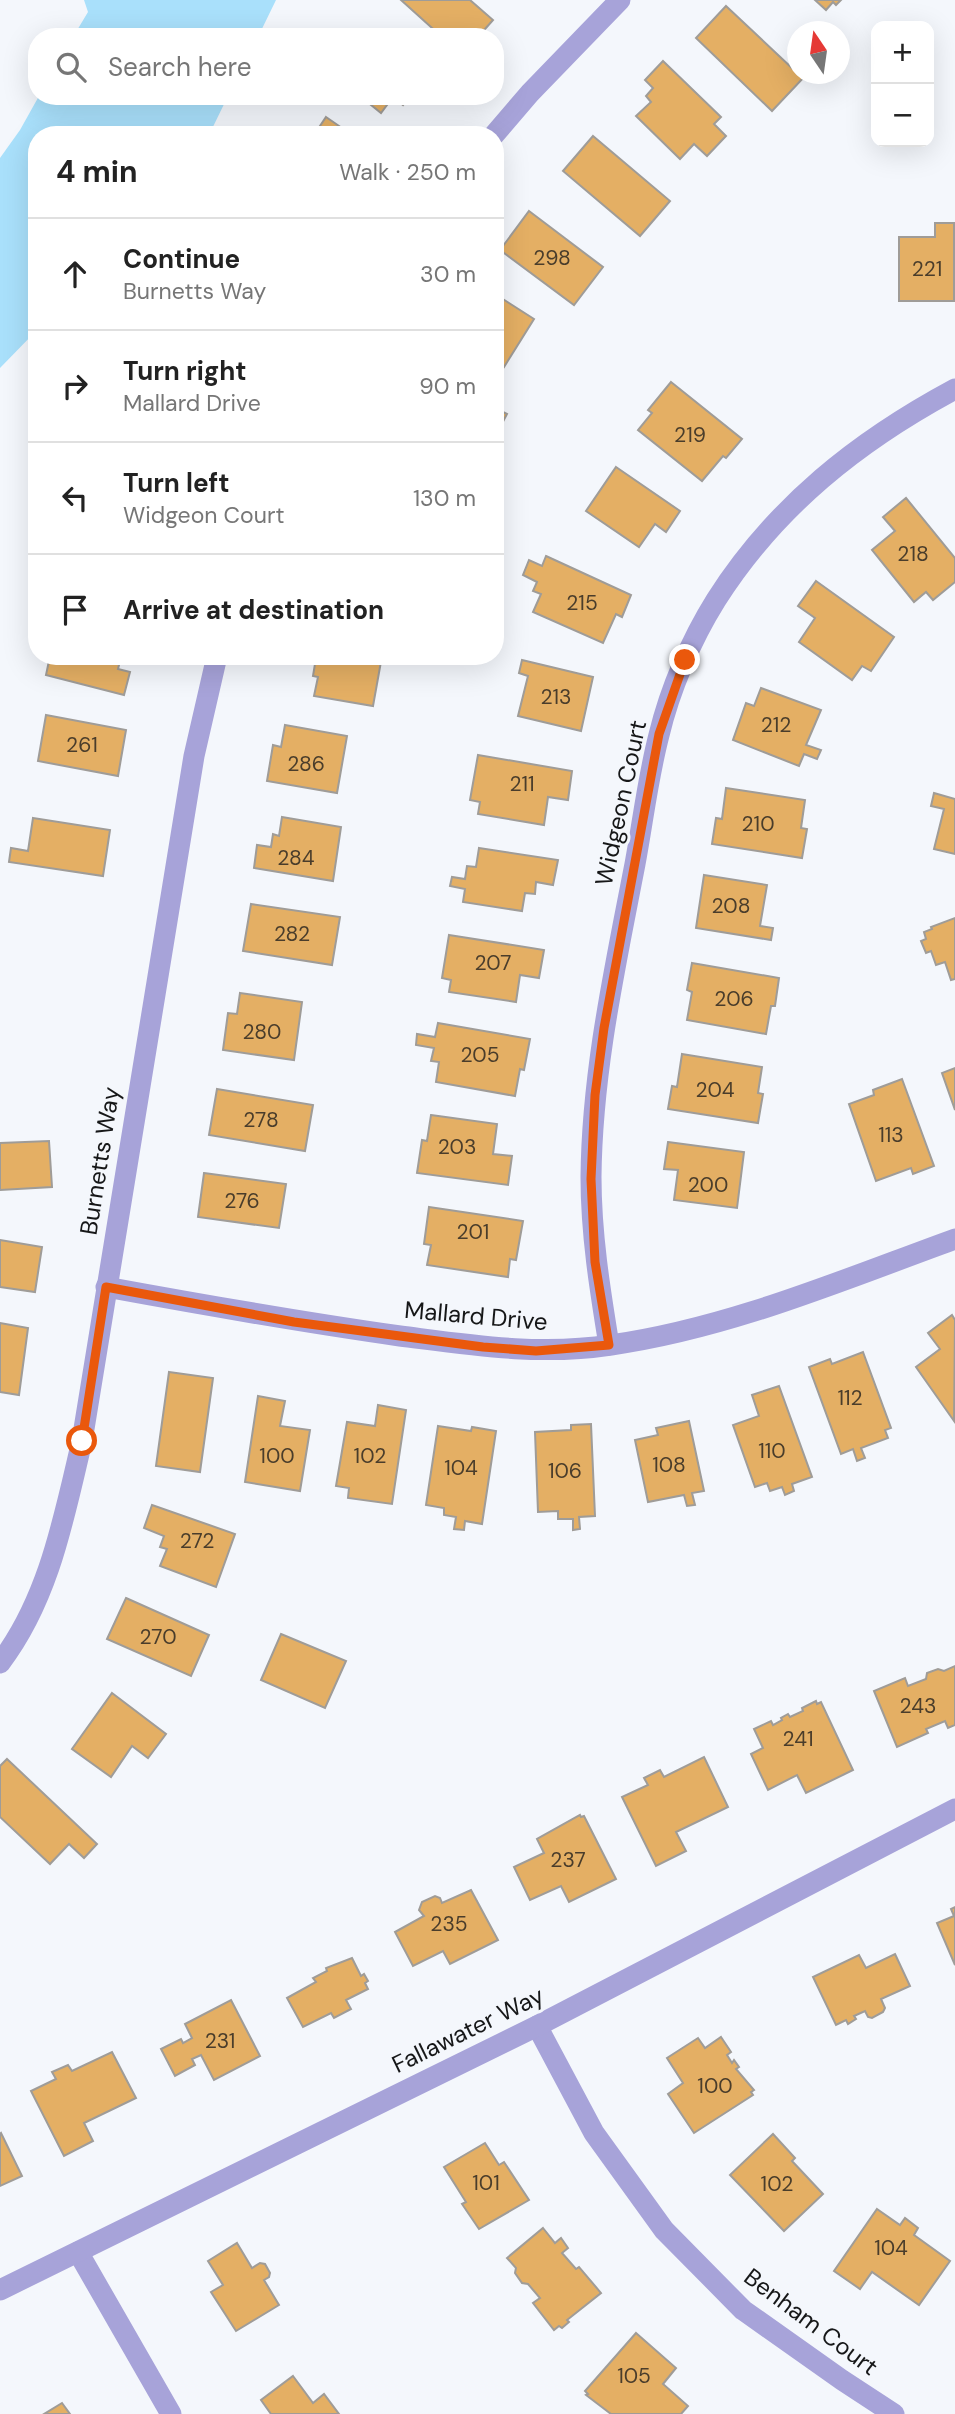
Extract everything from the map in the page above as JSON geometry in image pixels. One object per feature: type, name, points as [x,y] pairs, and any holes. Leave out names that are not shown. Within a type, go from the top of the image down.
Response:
[{"type":"street","points":[[502,126],[620,0]]},
{"type":"street","name":"Widgeon Court","points":[[609,1345],[595,1262],[591,1179],[595,1095],[604,1028],[659,734],[685,660],[715,601],[753,547],[788,508],[847,457],[913,412],[955,389]]},
{"type":"street","name":"Burnetts Way","points":[[0,1663],[35,1603],[57,1544],[82,1441],[194,756],[215,665]]},
{"type":"street","name":"Mallard Drive","points":[[106,1287],[294,1322],[483,1347],[536,1351],[609,1345],[675,1334],[735,1318],[955,1239]]},
{"type":"street","name":"Fallawater Way","points":[[0,2290],[537,2026],[955,1809]]},
{"type":"street","name":"Benham Court","points":[[537,2026],[594,2133],[664,2231],[743,2310],[894,2414]]},
{"type":"street","points":[[78,2252],[171,2414]]},
{"type":"water","points":[[84,0],[276,0],[262,28],[78,28],[88,12]]},
{"type":"water","points":[[34,105],[224,105],[213,126],[28,126],[28,339],[0,368],[0,158]]},
{"type":"building","points":[[401,0],[470,0],[493,20],[486,28],[432,28]]},
{"type":"building","points":[[815,0],[841,0],[836,5],[833,2],[826,10]]},
{"type":"building","points":[[726,6],[787,63],[787,84],[798,84],[772,111],[696,38]]},
{"type":"building","points":[[663,61],[721,117],[714,124],[726,136],[707,156],[694,144],[680,159],[636,116],[651,102],[646,96],[653,88],[645,80]]},
{"type":"building","points":[[371,105],[387,105],[381,113]]},
{"type":"building","points":[[326,117],[339,126],[320,126]]},
{"type":"building","points":[[593,136],[670,201],[640,236],[563,171]]},
{"type":"building","points":[[529,211],[603,267],[574,305],[504,253],[504,245]]},
{"type":"building","points":[[935,223],[954,223],[954,301],[899,301],[899,237],[935,237]]},
{"type":"building","points":[[504,300],[534,319],[504,367]]},
{"type":"building","points":[[671,382],[742,439],[702,481],[638,430],[652,413],[648,410]]},
{"type":"building","points":[[616,467],[680,511],[666,532],[655,524],[639,547],[586,511]]},
{"type":"building","points":[[906,498],[955,558],[955,582],[933,600],[926,592],[914,602],[872,550],[895,531],[883,517]]},
{"type":"building","points":[[546,556],[631,595],[622,617],[616,614],[603,643],[533,612],[541,594],[533,591],[537,582],[523,575],[529,560],[542,566]]},
{"type":"building","points":[[816,581],[894,637],[871,671],[862,666],[852,680],[799,642],[815,618],[798,606]]},
{"type":"building","points":[[522,660],[593,677],[581,731],[518,716],[528,676],[519,673]]},
{"type":"building","points":[[48,665],[119,665],[118,669],[130,672],[124,695],[46,675]]},
{"type":"building","points":[[315,665],[380,665],[373,706],[314,696],[318,677],[313,676]]},
{"type":"building","points":[[761,688],[821,710],[806,745],[821,750],[817,759],[804,754],[799,766],[733,740],[746,703],[754,706]]},
{"type":"building","points":[[46,715],[126,730],[118,776],[38,761]]},
{"type":"building","points":[[285,725],[347,736],[337,793],[267,781],[273,745],[281,747]]},
{"type":"building","points":[[478,755],[572,771],[568,800],[548,797],[544,825],[478,814],[480,802],[470,800]]},
{"type":"building","points":[[726,788],[805,800],[801,828],[807,829],[802,858],[712,844],[716,818],[722,819]]},
{"type":"building","points":[[934,793],[955,799],[955,854],[934,849],[944,809],[931,806]]},
{"type":"building","points":[[282,817],[341,827],[333,881],[254,868],[257,845],[271,847],[273,834],[279,836]]},
{"type":"building","points":[[33,818],[110,830],[103,876],[9,862],[11,848],[28,851]]},
{"type":"building","points":[[479,848],[558,860],[553,885],[536,882],[535,894],[525,893],[522,911],[463,902],[465,889],[450,886],[452,877],[465,879],[467,866],[476,867]]},
{"type":"building","points":[[704,875],[767,885],[760,926],[773,928],[771,940],[696,928]]},
{"type":"building","points":[[251,904],[340,917],[332,965],[243,951]]},
{"type":"building","points":[[955,918],[955,979],[951,980],[945,962],[936,965],[931,951],[926,953],[921,941],[926,939],[924,932],[932,929],[931,927]]},
{"type":"building","points":[[449,935],[544,950],[539,978],[520,975],[516,1002],[449,992],[451,980],[442,978]]},
{"type":"building","points":[[692,963],[779,978],[775,1006],[771,1006],[766,1034],[687,1020],[692,992],[687,990]]},
{"type":"building","points":[[240,993],[302,1002],[294,1060],[223,1050],[228,1013],[237,1014]]},
{"type":"building","points":[[438,1023],[530,1039],[515,1096],[436,1082],[439,1062],[431,1061],[434,1048],[416,1045],[417,1034],[435,1037]]},
{"type":"building","points":[[682,1054],[762,1067],[758,1093],[763,1094],[758,1123],[668,1109],[672,1086],[677,1087]]},
{"type":"building","points":[[955,1068],[955,1110],[942,1073]]},
{"type":"building","points":[[902,1079],[934,1166],[913,1174],[911,1168],[876,1181],[849,1104],[874,1095],[873,1090]]},
{"type":"building","points":[[217,1089],[313,1105],[305,1151],[209,1135]]},
{"type":"building","points":[[431,1115],[497,1124],[493,1154],[512,1156],[508,1185],[417,1173],[422,1140],[427,1141]]},
{"type":"building","points":[[49,1141],[52,1187],[0,1190],[0,1143]]},
{"type":"building","points":[[668,1142],[744,1152],[737,1208],[674,1200],[678,1170],[664,1169]]},
{"type":"building","points":[[204,1173],[286,1184],[279,1228],[198,1217]]},
{"type":"building","points":[[429,1207],[523,1221],[516,1260],[510,1259],[508,1277],[427,1265],[431,1245],[424,1244]]},
{"type":"building","points":[[0,1240],[42,1247],[35,1292],[0,1287]]},
{"type":"building","points":[[952,1315],[955,1320],[954,1421],[916,1367],[940,1349],[928,1333]]},
{"type":"building","points":[[0,1323],[28,1328],[19,1395],[0,1392]]},
{"type":"building","points":[[863,1352],[891,1428],[885,1430],[888,1438],[861,1448],[865,1458],[857,1461],[853,1449],[841,1454],[809,1367],[830,1359],[832,1364]]},
{"type":"building","points":[[169,1372],[213,1378],[200,1472],[156,1466]]},
{"type":"building","points":[[779,1386],[812,1477],[792,1484],[794,1491],[785,1495],[782,1487],[770,1491],[767,1483],[755,1487],[733,1425],[759,1416],[752,1395]]},
{"type":"building","points":[[258,1396],[285,1401],[280,1426],[310,1430],[300,1491],[245,1482]]},
{"type":"building","points":[[378,1405],[406,1410],[392,1504],[348,1498],[349,1488],[336,1486],[347,1422],[375,1426]]},
{"type":"building","points":[[689,1421],[704,1491],[692,1493],[695,1505],[687,1506],[684,1495],[648,1502],[635,1440],[658,1435],[656,1428]]},
{"type":"building","points":[[591,1424],[595,1516],[579,1517],[580,1529],[573,1530],[573,1519],[558,1519],[558,1511],[538,1512],[535,1432],[571,1430],[571,1425]]},
{"type":"building","points":[[438,1426],[471,1431],[472,1427],[496,1431],[482,1524],[465,1521],[464,1530],[454,1529],[456,1517],[444,1515],[444,1508],[426,1505]]},
{"type":"building","points":[[152,1505],[235,1534],[216,1587],[160,1566],[167,1549],[160,1547],[164,1536],[144,1528]]},
{"type":"building","points":[[126,1598],[209,1635],[191,1676],[107,1639]]},
{"type":"building","points":[[281,1634],[346,1661],[325,1708],[261,1680]]},
{"type":"building","points":[[955,1666],[955,1725],[948,1728],[945,1721],[926,1729],[928,1733],[897,1747],[874,1691],[905,1678],[908,1686],[926,1679],[927,1673],[938,1669],[944,1671]]},
{"type":"building","points":[[112,1693],[166,1734],[148,1758],[132,1746],[111,1777],[72,1749]]},
{"type":"building","points":[[816,1701],[817,1704],[821,1702],[853,1770],[806,1793],[797,1775],[768,1790],[751,1754],[763,1748],[754,1729],[771,1721],[773,1725],[788,1714],[790,1717],[803,1711],[802,1708]]},
{"type":"building","points":[[704,1757],[728,1807],[676,1832],[686,1851],[656,1866],[622,1797],[648,1785],[644,1778],[660,1770],[664,1777]]},
{"type":"building","points":[[7,1759],[97,1844],[84,1858],[69,1844],[50,1864],[0,1817],[0,1766]]},
{"type":"building","points":[[580,1815],[584,1816],[616,1879],[569,1902],[561,1886],[530,1900],[514,1867],[544,1853],[537,1839]]},
{"type":"building","points":[[471,1890],[498,1940],[450,1964],[443,1951],[413,1966],[395,1932],[424,1916],[419,1910],[422,1902],[435,1896],[440,1898],[442,1903]]},
{"type":"building","points":[[955,1907],[955,1965],[937,1923],[954,1916],[951,1909]]},
{"type":"building","points":[[895,1954],[910,1986],[881,1999],[885,2008],[872,2018],[868,2017],[865,2011],[854,2016],[856,2019],[848,2024],[846,2020],[836,2025],[813,1977],[859,1955],[866,1968]]},
{"type":"building","points":[[352,1958],[361,1976],[364,1974],[368,1981],[365,1983],[368,1989],[346,2000],[351,2009],[334,2018],[331,2013],[303,2027],[287,1998],[316,1982],[313,1978],[327,1971],[326,1968]]},
{"type":"building","points":[[231,2000],[260,2056],[214,2080],[201,2055],[192,2059],[195,2065],[175,2076],[161,2049],[181,2039],[183,2043],[192,2038],[185,2024]]},
{"type":"building","points":[[721,2037],[731,2052],[727,2055],[732,2063],[734,2060],[739,2067],[736,2069],[754,2090],[751,2092],[753,2095],[694,2133],[668,2094],[683,2083],[667,2058],[698,2038],[705,2048]]},
{"type":"building","points":[[112,2052],[136,2098],[84,2123],[93,2141],[64,2156],[31,2091],[56,2079],[52,2072],[68,2065],[72,2071]]},
{"type":"building","points":[[0,2134],[22,2176],[0,2186]]},
{"type":"building","points":[[773,2134],[795,2158],[792,2161],[823,2194],[784,2231],[730,2175]]},
{"type":"building","points":[[485,2143],[499,2165],[504,2162],[529,2200],[479,2229],[462,2204],[466,2202],[444,2167]]},
{"type":"building","points":[[877,2209],[900,2225],[905,2218],[918,2228],[914,2235],[950,2261],[919,2305],[872,2272],[860,2289],[834,2271]]},
{"type":"building","points":[[543,2228],[555,2243],[561,2238],[568,2248],[562,2253],[576,2269],[579,2267],[601,2293],[567,2320],[569,2322],[562,2328],[559,2326],[554,2330],[533,2303],[540,2298],[528,2284],[522,2283],[515,2273],[516,2268],[507,2258]]},
{"type":"building","points":[[237,2243],[252,2268],[260,2263],[265,2264],[270,2273],[264,2280],[279,2305],[236,2331],[211,2292],[223,2285],[208,2261]]},
{"type":"building","points":[[636,2333],[676,2368],[663,2384],[688,2406],[681,2414],[611,2414],[586,2395],[588,2394],[585,2391]]},
{"type":"building","points":[[293,2376],[313,2403],[324,2394],[339,2414],[271,2414],[261,2400]]},
{"type":"building","points":[[62,2403],[70,2414],[44,2414]]},
{"type":"route","points":[[82,1441],[106,1287],[294,1322],[483,1347],[536,1351],[609,1345],[595,1262],[591,1179],[595,1095],[604,1028],[659,734],[685,660]]}]
